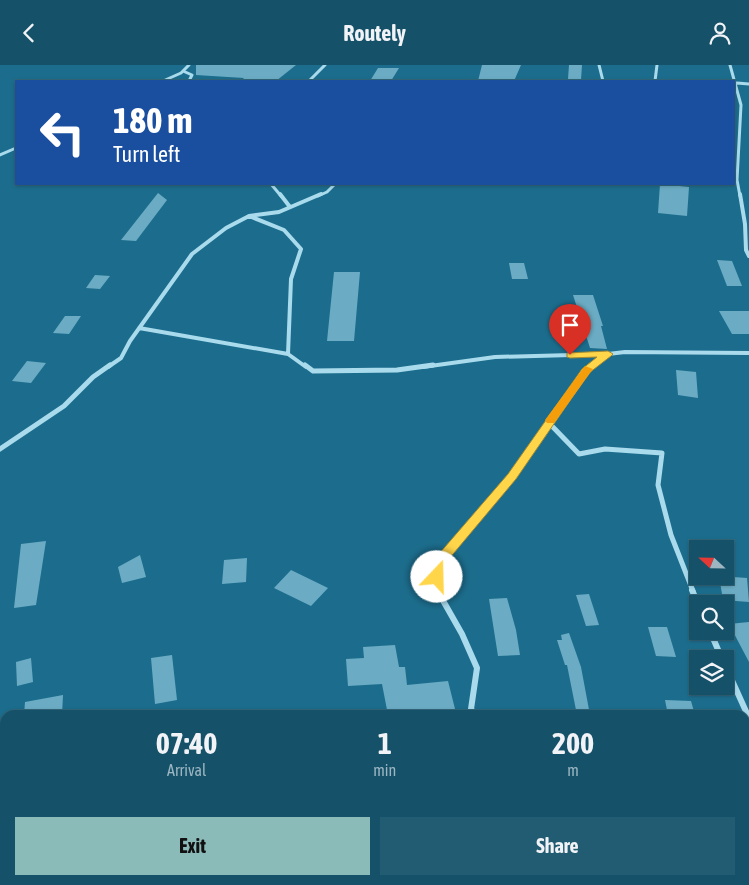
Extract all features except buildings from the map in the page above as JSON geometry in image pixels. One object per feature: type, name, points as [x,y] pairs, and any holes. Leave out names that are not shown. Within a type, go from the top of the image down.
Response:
[{"type":"street","points":[[165,80],[183,71],[189,65]]},
{"type":"street","points":[[310,80],[326,65]]},
{"type":"street","points":[[599,65],[603,80]]},
{"type":"street","points":[[655,80],[657,65]]},
{"type":"street","points":[[730,65],[737,83],[741,105],[735,180],[745,224],[749,256]]},
{"type":"street","points":[[183,71],[192,75],[190,80]]},
{"type":"street","points":[[737,83],[749,84]]},
{"type":"street","points":[[0,155],[15,149]]},
{"type":"street","points":[[272,185],[290,207]]},
{"type":"street","points":[[0,449],[64,406],[93,377],[121,358],[139,328],[192,254],[226,228],[249,216],[279,212],[327,192],[334,185]]},
{"type":"street","points":[[249,216],[284,230],[301,249],[291,279],[288,354]]},
{"type":"street","points":[[139,328],[288,354],[313,371],[397,370],[495,357],[624,352],[749,353]]},
{"type":"street","points":[[472,710],[477,668],[462,634],[437,589],[437,565],[512,477],[586,371],[608,354]]},
{"type":"street","points":[[549,423],[579,454],[605,449],[662,453],[658,485],[670,535],[694,595]]},
{"type":"street","points":[[734,685],[745,710]]},
{"type":"slow traffic","points":[[550,420],[588,369]]},
{"type":"route","points":[[437,577],[437,565],[512,477],[569,392],[586,371],[608,354],[570,355]]}]
